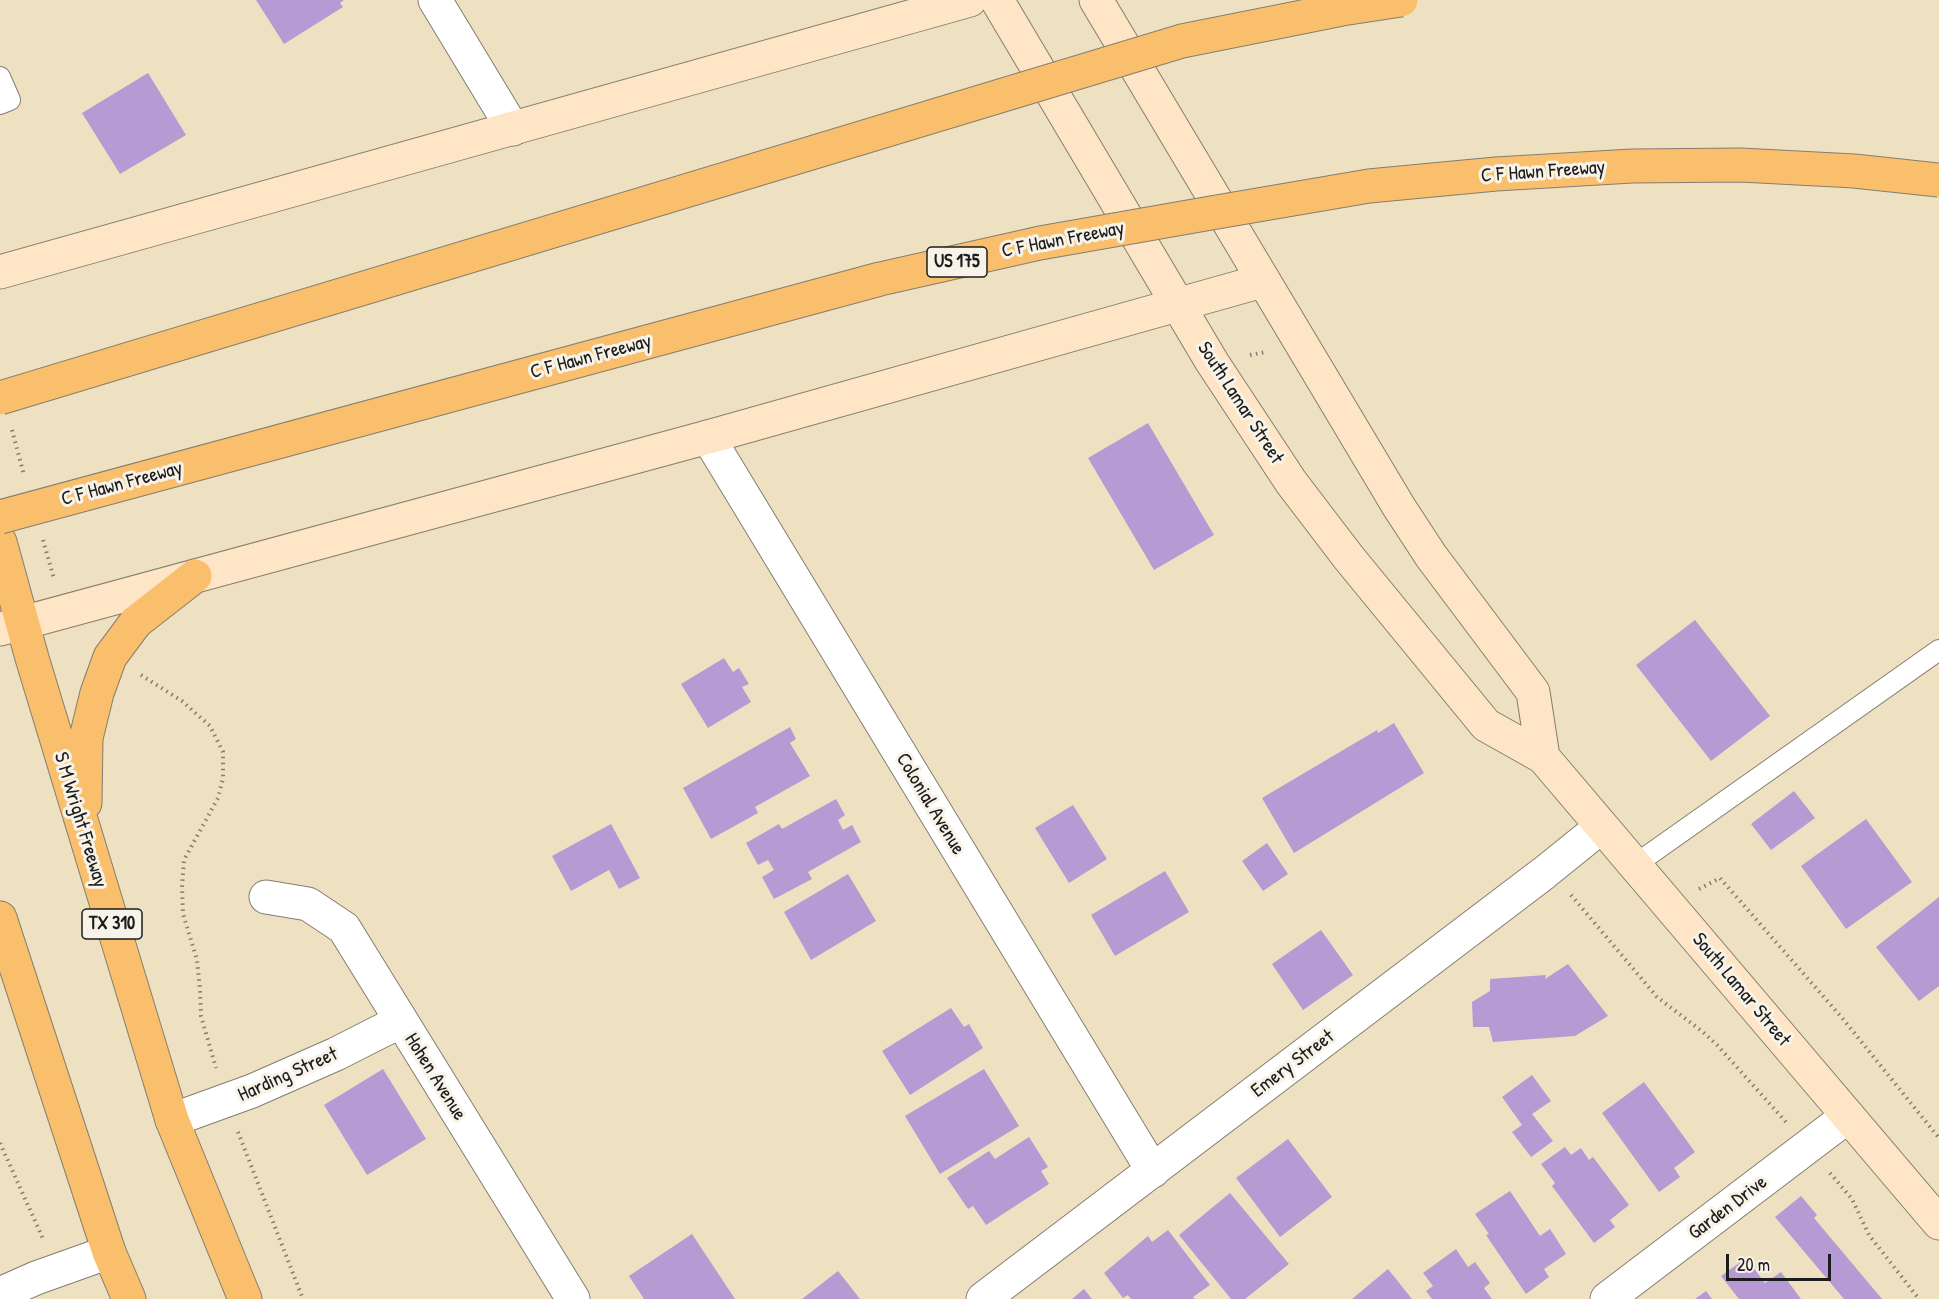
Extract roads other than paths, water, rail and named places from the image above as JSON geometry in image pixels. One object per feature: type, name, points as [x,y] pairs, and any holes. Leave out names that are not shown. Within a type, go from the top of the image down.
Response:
[{"type":"main road","points":[[0,272],[970,0]]},
{"type":"main road","name":"South Lamar Street","points":[[997,0],[1212,362],[1291,482],[1356,567],[1486,725],[1543,758],[1601,827],[1636,864],[1939,1222]]},
{"type":"main road","points":[[1096,0],[1399,507],[1431,555],[1533,692],[1543,758]]},
{"type":"main road","points":[[0,398],[1182,40],[1401,0]]},
{"type":"main road","name":"C F Hawn Freeway","points":[[0,517],[880,279],[1040,243],[1200,214],[1369,186],[1496,174],[1632,166],[1741,165],[1854,171],[1939,180]]},
{"type":"main road","points":[[11,626],[708,437],[1262,280]]},
{"type":"main road","name":"S M Wright Freeway","points":[[0,542],[11,626],[85,837],[172,1120],[244,1299]]},
{"type":"main road","points":[[85,837],[86,738],[97,693],[110,657],[136,622],[195,576]]},
{"type":"main road","points":[[0,918],[109,1252],[129,1299]]},
{"type":"street","points":[[435,0],[513,129]]},
{"type":"street","name":"Colonial Avenue","points":[[708,437],[1153,1171]]},
{"type":"street","name":"Emery Street","points":[[983,1299],[1544,873],[1601,827]]},
{"type":"street","name":"Hohen Avenue","points":[[266,897],[308,904],[344,928],[573,1299]]},
{"type":"street","name":"Harding Street","points":[[172,1120],[252,1092],[336,1054],[401,1021]]},
{"type":"street","name":"Garden Drive","points":[[1607,1299],[1848,1116]]},
{"type":"street","points":[[0,1294],[36,1278],[109,1252]]},
{"type":"lane","points":[[0,77],[9,100],[0,104]]},
{"type":"lane","points":[[1636,864],[1764,776],[1939,650]]}]
